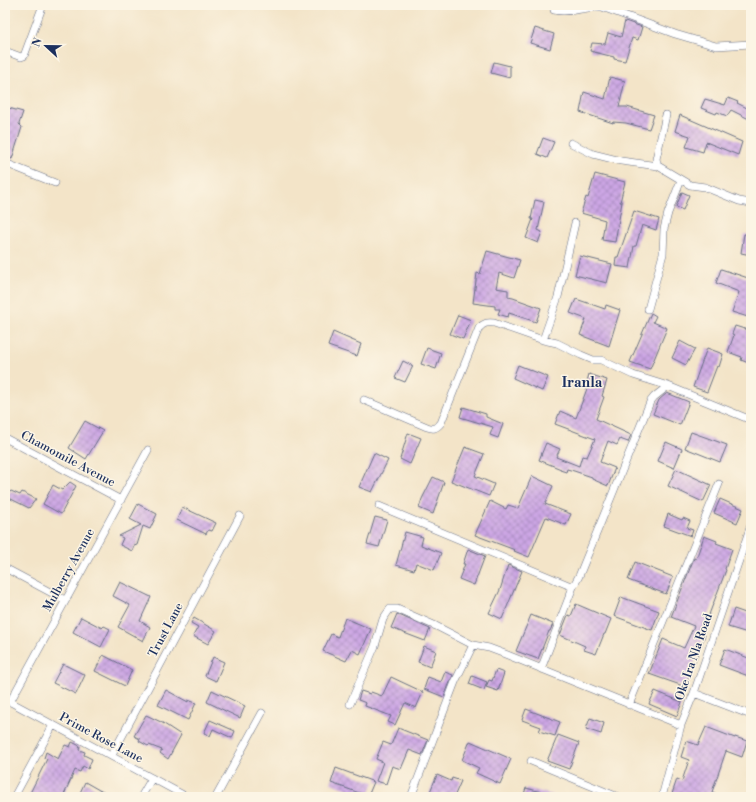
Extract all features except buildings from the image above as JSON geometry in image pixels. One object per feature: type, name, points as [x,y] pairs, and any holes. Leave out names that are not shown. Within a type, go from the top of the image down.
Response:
[{"type":"street","points":[[5,51],[21,57],[24,56],[43,5]]},
{"type":"street","points":[[554,10],[563,12],[593,6],[602,7],[675,34],[716,46],[751,44]]},
{"type":"street","points":[[658,166],[656,164],[656,159],[666,115]]},
{"type":"street","points":[[571,143],[593,154],[621,161],[658,166],[690,185],[705,186],[739,201],[751,203]]},
{"type":"street","points":[[5,163],[56,183]]},
{"type":"street","points":[[648,309],[663,254],[664,229],[668,213],[681,180]]},
{"type":"street","points":[[543,340],[558,297],[576,223]]},
{"type":"street","points":[[364,400],[427,427],[433,429],[437,427],[441,423],[479,328],[484,324],[494,323],[543,340],[557,343],[593,360],[601,360],[751,420]]},
{"type":"street","points":[[541,669],[573,587],[579,576],[650,402],[668,386]]},
{"type":"street","name":"Chamomile Avenue","points":[[5,438],[121,500]]},
{"type":"street","name":"Mulberry Avenue","points":[[7,700],[65,600],[148,450]]},
{"type":"street","points":[[629,705],[719,484]]},
{"type":"street","points":[[378,506],[573,587]]},
{"type":"street","name":"Trust Lane","points":[[112,756],[240,516]]},
{"type":"street","name":"Oke Ira Nla Road","points":[[662,797],[682,725],[751,525]]},
{"type":"street","points":[[5,568],[65,600]]},
{"type":"street","points":[[350,704],[375,646],[383,619],[390,609],[397,609],[473,645],[489,648],[682,725]]},
{"type":"street","points":[[411,797],[455,682],[473,645]]},
{"type":"street","points":[[694,693],[751,715]]},
{"type":"street","name":"Prime Rose Lane","points":[[7,700],[187,797]]},
{"type":"street","points":[[216,797],[262,713]]},
{"type":"street","points":[[14,797],[53,725]]},
{"type":"street","points":[[531,761],[618,797]]},
{"type":"street","points":[[141,797],[152,778]]},
{"type":"district","name":"Iranla","points":[[582,383]]}]
